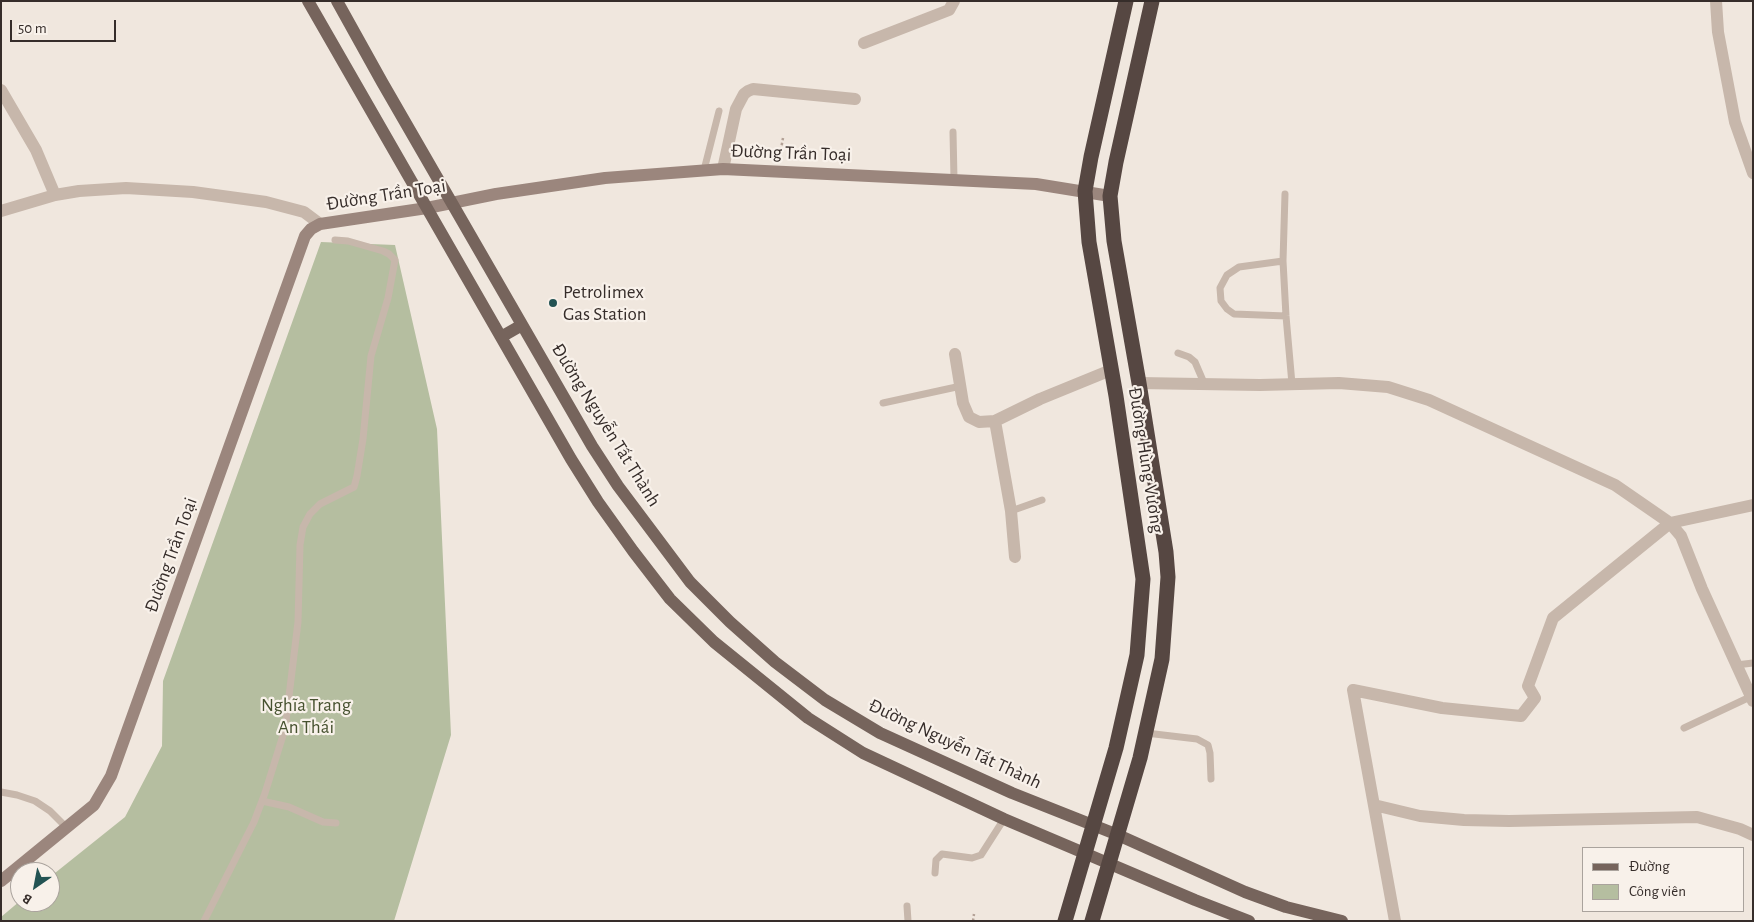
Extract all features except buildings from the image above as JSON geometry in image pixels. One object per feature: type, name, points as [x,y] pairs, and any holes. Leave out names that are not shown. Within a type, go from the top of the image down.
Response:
[{"type":"highway","name":"Đường Hùng Vương","points":[[1064,921],[1116,748],[1137,655],[1143,579],[1089,242],[1085,191],[1091,156],[1126,1]]},
{"type":"highway","name":"Đường Hùng Vương","points":[[1092,921],[1146,733],[1162,659],[1168,577],[1166,552],[1139,383],[1114,241],[1110,196],[1152,1]]},
{"type":"main road","points":[[308,1],[571,459],[598,502],[670,599],[714,642],[808,718],[863,753],[1084,854],[1249,921]]},
{"type":"main road","name":"Đường Nguyễn Tất Thành","points":[[337,1],[592,446],[618,486],[690,582],[730,622],[775,662],[825,700],[880,733],[1012,793],[1118,835],[1245,892],[1286,907],[1342,921]]},
{"type":"main road","points":[[501,337],[522,325]]},
{"type":"street","points":[[864,43],[949,10],[954,1]]},
{"type":"street","points":[[1716,1],[1718,32],[1735,122],[1753,173]]},
{"type":"street","points":[[723,169],[736,109],[744,94],[748,91],[753,89],[855,99]]},
{"type":"street","points":[[1,90],[36,150],[55,195]]},
{"type":"street","name":"Đường Trần Toại","points":[[1,880],[94,805],[111,776],[305,236],[311,229],[320,224],[452,204],[496,194],[605,178],[723,169],[1036,184],[1110,196]]},
{"type":"street","points":[[1,211],[55,195],[79,191],[126,188],[220,194],[287,206],[304,212],[320,224]]},
{"type":"street","points":[[956,354],[963,403],[969,417],[979,422],[995,421],[1040,399],[1111,370]]},
{"type":"street","points":[[1139,383],[1339,383],[1388,387],[1429,400],[1615,484],[1670,523],[1680,536],[1751,699]]},
{"type":"street","points":[[995,421],[1011,511],[1016,557]]},
{"type":"street","points":[[1395,921],[1353,690],[1442,708],[1521,716],[1535,698],[1528,686],[1554,618],[1670,523],[1753,505]]},
{"type":"street","points":[[1374,805],[1420,816],[1464,820],[1509,821],[1697,817],[1740,829],[1753,835]]},
{"type":"lane","points":[[704,170],[719,111]]},
{"type":"lane","points":[[953,132],[954,179]]},
{"type":"lane","points":[[1285,194],[1283,261],[1292,384]]},
{"type":"lane","points":[[204,921],[254,822],[284,729],[298,622],[300,545],[303,527],[310,514],[320,504],[354,487],[357,476],[363,439],[371,356],[388,298],[395,260],[390,254],[354,243],[335,240]]},
{"type":"lane","points":[[1283,261],[1239,267],[1227,275],[1220,288],[1221,301],[1234,314],[1286,316]]},
{"type":"lane","points":[[1178,353],[1189,357],[1195,362],[1204,383]]},
{"type":"lane","points":[[883,403],[961,386]]},
{"type":"lane","points":[[1011,511],[1042,500]]},
{"type":"lane","points":[[1736,665],[1753,663]]},
{"type":"lane","points":[[1684,728],[1751,699]]},
{"type":"lane","points":[[1146,733],[1197,739],[1208,744],[1211,779]]},
{"type":"lane","points":[[1,792],[35,801],[50,811],[67,828]]},
{"type":"lane","points":[[262,801],[289,807],[323,822],[336,823]]},
{"type":"lane","points":[[935,873],[936,860],[942,854],[972,858],[981,855],[1004,819]]},
{"type":"lane","points":[[907,906],[908,921]]},
{"type":"path","points":[[778,172],[783,138]]},
{"type":"path","points":[[973,921],[974,914]]},
{"type":"green space","name":"Nghĩa Trang An Thái","points":[[321,242],[395,245],[437,429],[451,735],[394,921],[1,921],[1,917],[10,909],[10,912],[60,912],[60,869],[125,817],[162,746],[163,681]]},
{"type":"place","name":"Petrolimex Gas Station","points":[[553,303]]}]
